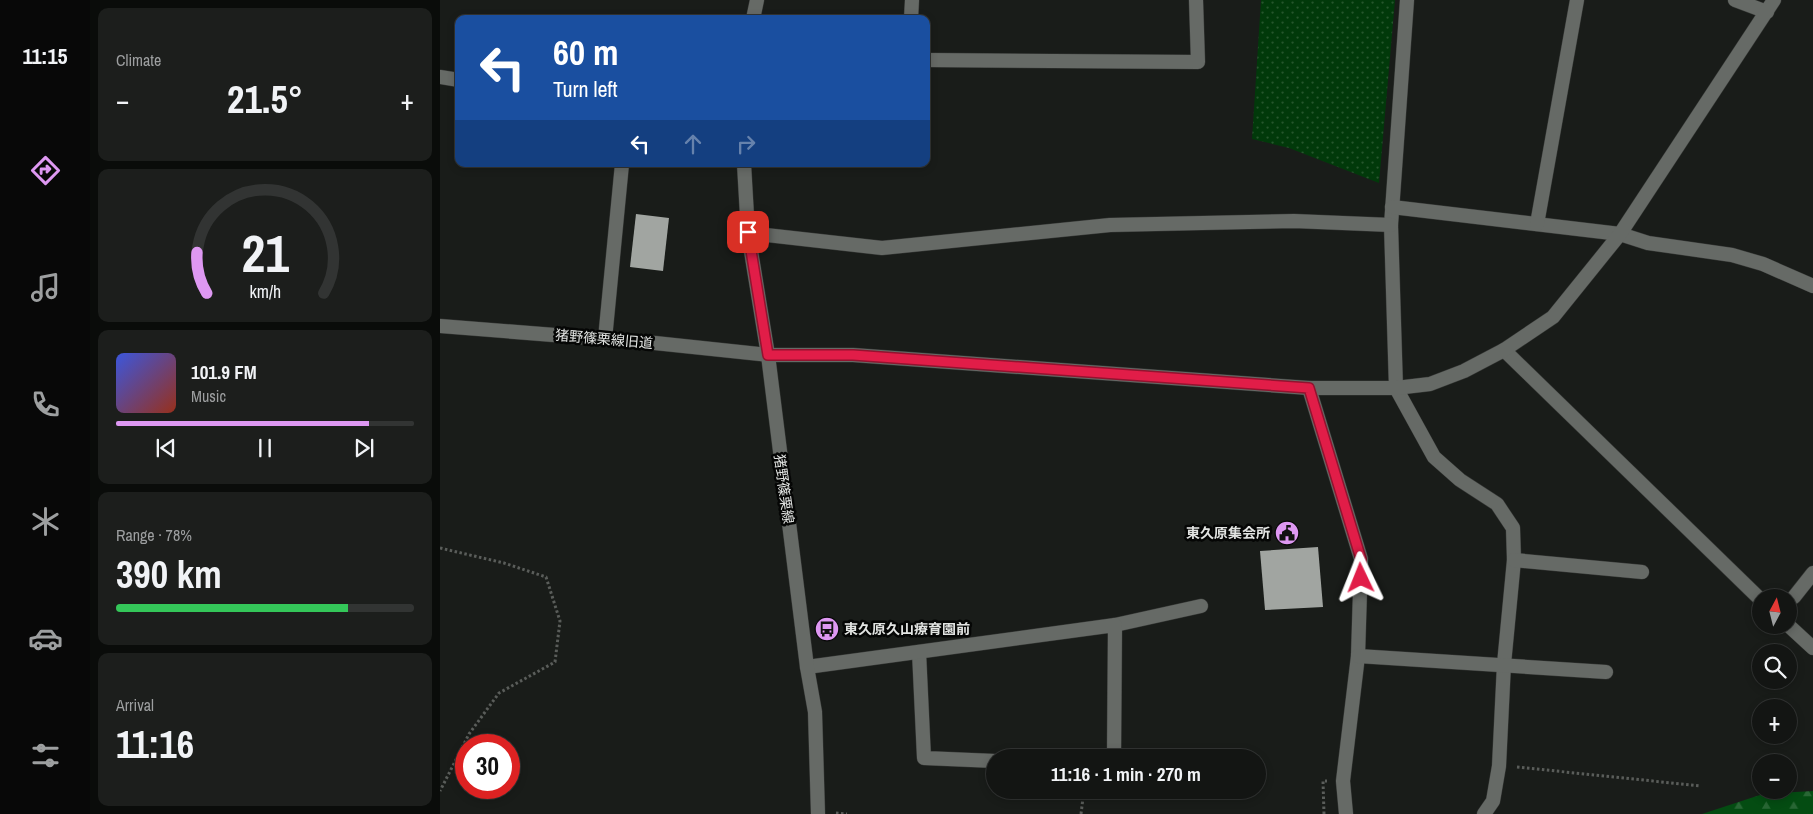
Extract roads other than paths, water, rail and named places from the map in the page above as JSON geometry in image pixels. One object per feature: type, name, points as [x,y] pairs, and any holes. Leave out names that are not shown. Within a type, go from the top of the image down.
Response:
[{"type":"street","points":[[753,15],[757,0]]},
{"type":"street","points":[[911,15],[912,0]]},
{"type":"street","points":[[930,60],[1198,62],[1196,0]]},
{"type":"street","points":[[1407,0],[1391,225],[1396,388],[1434,457],[1460,480],[1497,504],[1513,528],[1514,560],[1504,664],[1499,766],[1493,801],[1484,814]]},
{"type":"street","points":[[1537,224],[1577,0]]},
{"type":"street","points":[[1736,0],[1767,12]]},
{"type":"street","name":"猪野篠栗線旧道","points":[[440,326],[605,339],[768,355],[853,355],[1309,388],[1396,388],[1430,384],[1464,371],[1504,350],[1553,317],[1620,234],[1774,0]]},
{"type":"street","points":[[440,77],[455,79]]},
{"type":"street","points":[[605,339],[622,167]]},
{"type":"street","name":"猪野篠栗線","points":[[744,167],[748,232],[768,355],[807,667],[815,712],[818,814]]},
{"type":"street","points":[[1392,207],[1620,234],[1648,243],[1732,255],[1763,264],[1813,286]]},
{"type":"street","points":[[748,232],[882,248],[1110,225],[1294,221],[1391,225]]},
{"type":"street","points":[[1504,350],[1752,591]]},
{"type":"street","points":[[1309,388],[1361,559],[1358,656],[1343,780],[1346,814]]},
{"type":"street","points":[[1514,560],[1642,572]]},
{"type":"street","points":[[1798,592],[1813,573]]},
{"type":"street","points":[[807,667],[1115,625],[1201,606]]},
{"type":"street","points":[[1114,749],[1115,625]]},
{"type":"street","points":[[1798,634],[1813,648]]},
{"type":"street","points":[[919,652],[924,758],[986,761]]},
{"type":"street","points":[[1358,656],[1606,672]]},
{"type":"place","name":"東久原集会所","points":[[1287,533]]},
{"type":"place","name":"東久原久山療育園前","points":[[827,629]]}]
